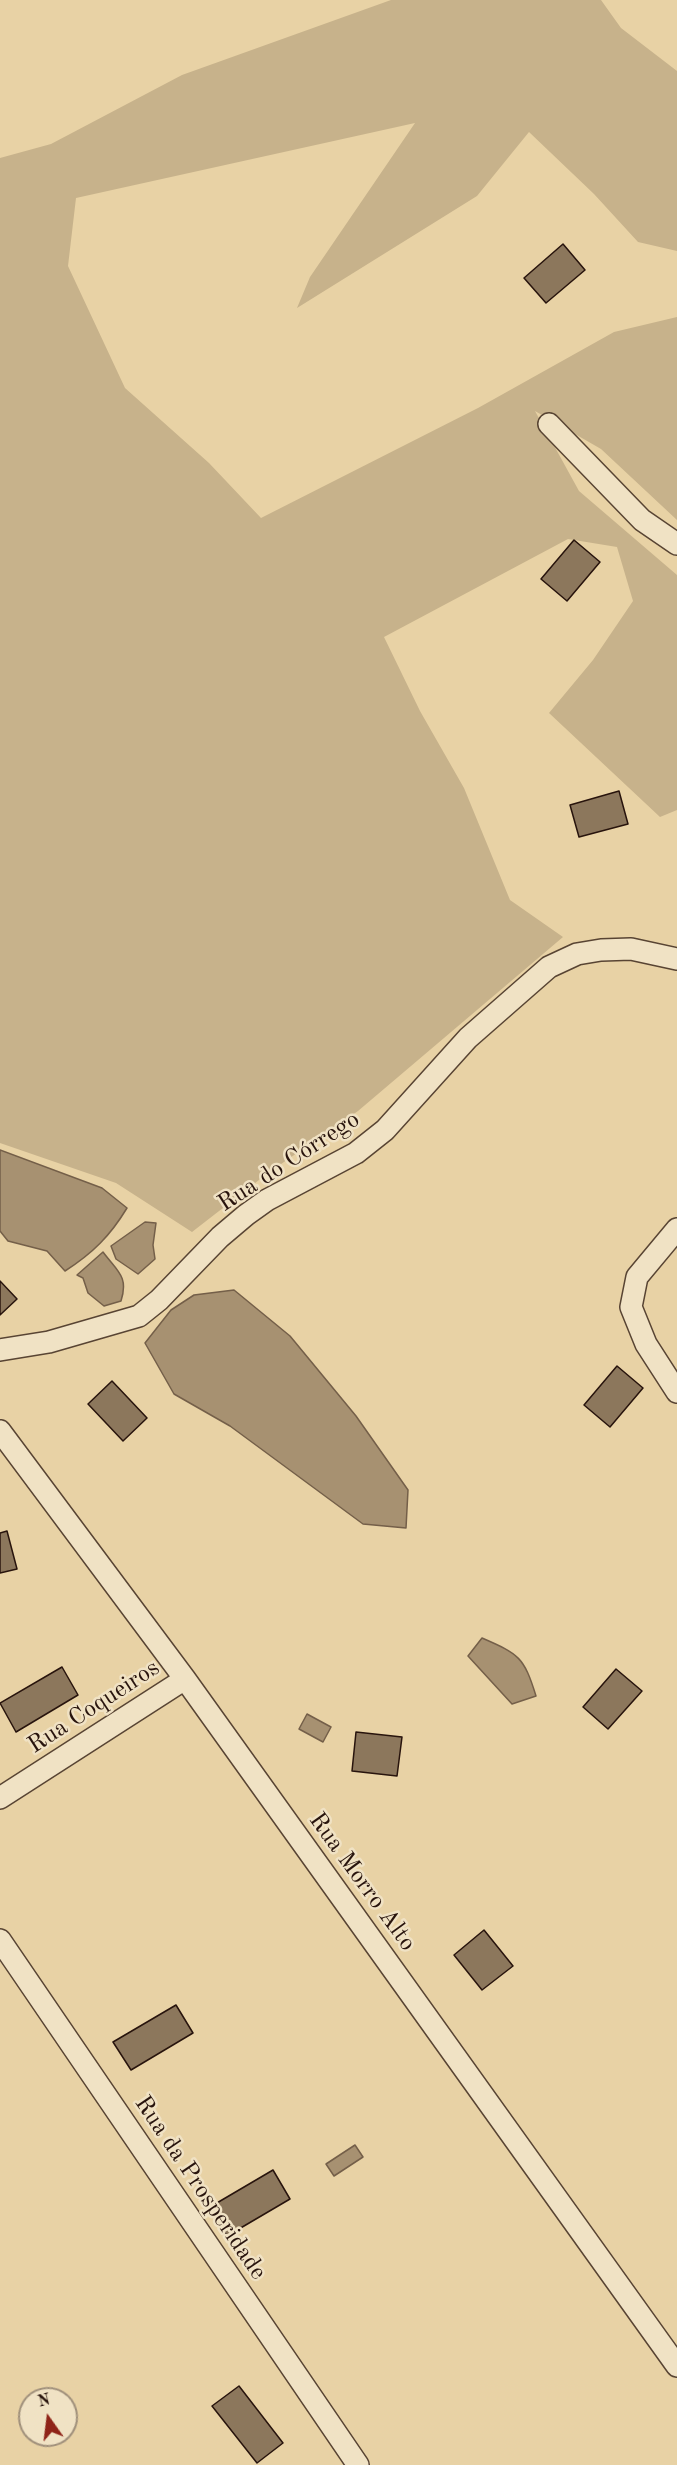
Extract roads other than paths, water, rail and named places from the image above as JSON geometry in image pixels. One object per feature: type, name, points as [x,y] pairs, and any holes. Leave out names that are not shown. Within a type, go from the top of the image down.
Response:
[{"type":"street","points":[[549,424],[642,520],[677,544]]},
{"type":"street","name":"Rua do Córrego","points":[[0,1350],[49,1342],[139,1316],[159,1300],[220,1237],[246,1215],[267,1200],[356,1153],[385,1130],[468,1038],[549,967],[577,954],[601,950],[631,949],[677,959]]},
{"type":"street","points":[[677,1229],[638,1277],[631,1307],[646,1344],[677,1392]]},
{"type":"street","name":"Rua Morro Alto","points":[[0,1431],[185,1679],[677,2366]]},
{"type":"street","name":"Rua Coqueiros","points":[[0,1798],[185,1679]]},
{"type":"street","name":"Rua da Prosperidade","points":[[0,1940],[358,2465]]}]
